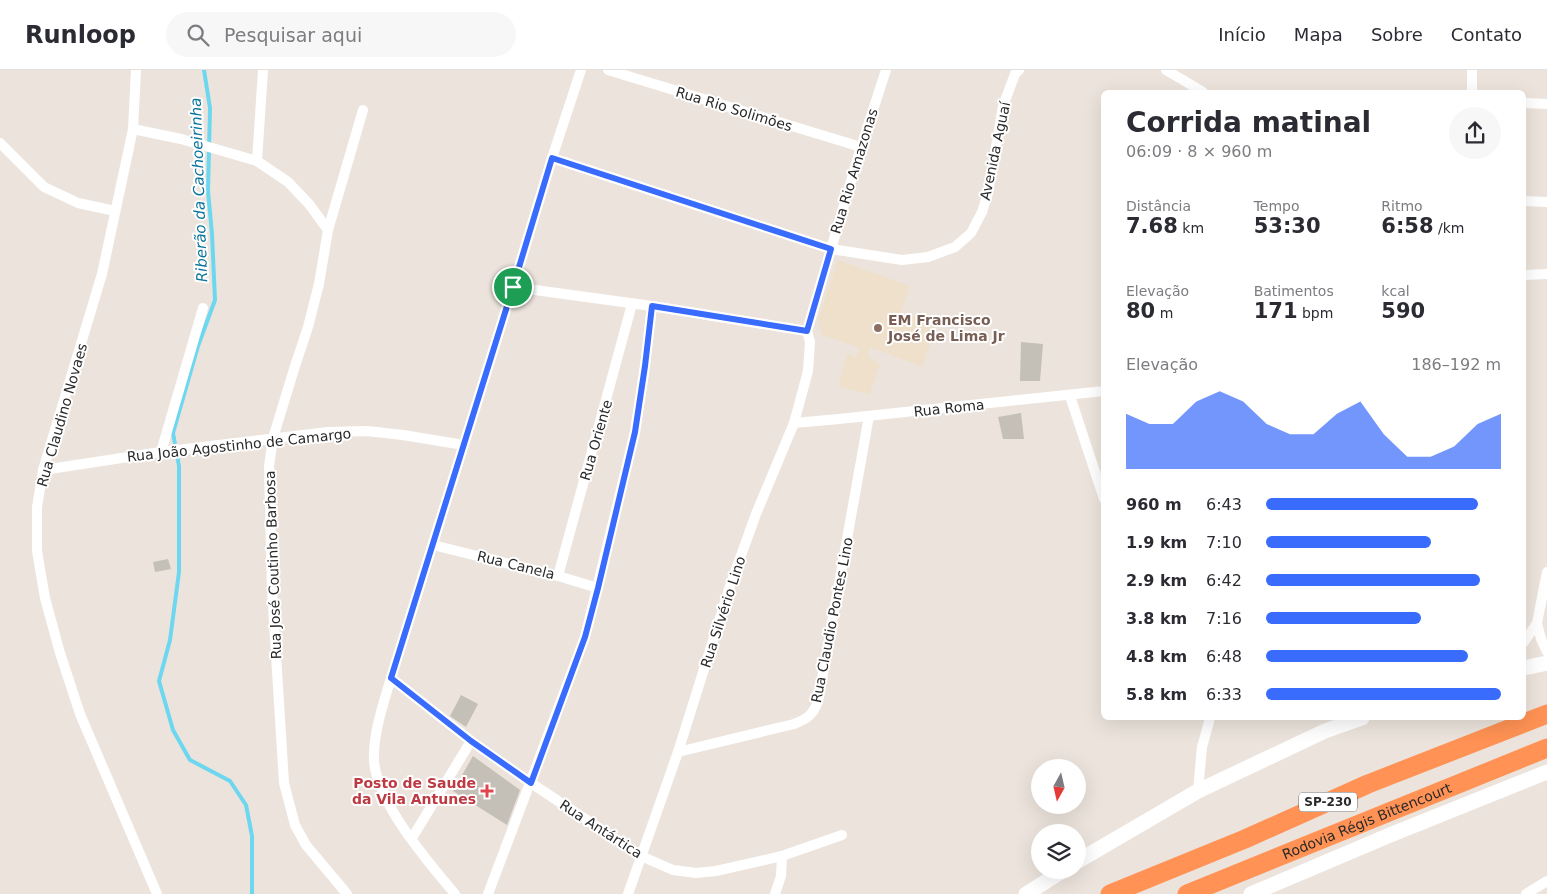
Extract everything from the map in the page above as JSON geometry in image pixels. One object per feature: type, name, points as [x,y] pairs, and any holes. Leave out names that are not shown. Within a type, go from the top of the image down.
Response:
[{"type":"highway","name":"SP-230","points":[[1110,894],[1245,839],[1368,784],[1547,714]]},
{"type":"highway","name":"Rodovia Régis Bittencourt","points":[[1187,894],[1547,748]]},
{"type":"street","name":"Rua Claudino Novaes","points":[[136,70],[133,129],[102,274],[43,470],[37,507],[37,551],[44,598],[80,714],[157,894]]},
{"type":"street","points":[[257,161],[263,70]]},
{"type":"street","points":[[455,894],[391,809],[380,785],[374,762],[375,740],[391,678],[581,70]]},
{"type":"street","name":"Rua Rio Solimões","points":[[608,70],[861,147]]},
{"type":"street","name":"Rua Rio Amazonas","points":[[807,331],[861,147],[886,70]]},
{"type":"street","name":"Avenida Aguaí","points":[[552,158],[831,249],[902,260],[928,257],[955,247],[971,233],[982,212],[988,193],[1003,106],[1015,74],[1019,70]]},
{"type":"street","points":[[1166,70],[1200,90]]},
{"type":"street","points":[[1472,70],[1472,90]]},
{"type":"street","points":[[1526,103],[1547,104]]},
{"type":"street","name":"Rua José Coutinho Barbosa","points":[[347,894],[306,845],[295,825],[284,783],[269,512],[269,466],[274,438],[292,374],[308,327],[319,284],[328,230],[363,110]]},
{"type":"street","points":[[133,129],[181,139],[257,161],[288,182],[309,204],[328,230]]},
{"type":"street","points":[[0,143],[44,187],[78,203],[116,211]]},
{"type":"street","points":[[1526,201],[1547,202]]},
{"type":"street","points":[[1526,275],[1547,274]]},
{"type":"street","points":[[513,287],[652,306],[807,331]]},
{"type":"street","name":"Rua Oriente","points":[[558,576],[632,304]]},
{"type":"street","points":[[488,894],[585,637],[635,432],[652,306]]},
{"type":"street","points":[[165,451],[203,308]]},
{"type":"street","name":"Rua Silvério Lino","points":[[628,894],[678,752],[756,514],[794,423],[809,362],[810,342],[807,331]]},
{"type":"street","name":"Rua Roma","points":[[794,423],[1101,391]]},
{"type":"street","points":[[1070,396],[1101,490]]},
{"type":"street","name":"Rua Claudio Pontes Lino","points":[[678,752],[794,724],[808,718],[814,711],[818,700],[869,416]]},
{"type":"street","name":"Rua João Agostinho de Camargo","points":[[43,470],[165,451],[328,432],[367,431],[403,434],[464,445]]},
{"type":"street","name":"Rua Canela","points":[[433,545],[558,576],[598,588]]},
{"type":"street","points":[[1526,639],[1537,623],[1547,572]]},
{"type":"street","points":[[1537,623],[1547,652]]},
{"type":"street","points":[[1526,668],[1547,663]]},
{"type":"street","name":"Rua Antártica","points":[[391,678],[471,741],[531,783],[641,856],[673,870],[696,873],[716,871],[782,856],[842,835]]},
{"type":"street","points":[[1198,791],[1202,747],[1209,720]]},
{"type":"street","points":[[1086,856],[1198,791],[1324,731],[1356,720]]},
{"type":"street","points":[[412,838],[471,741]]},
{"type":"street","points":[[1251,894],[1390,835],[1547,772]]},
{"type":"street","points":[[775,894],[781,876],[782,856]]},
{"type":"street","points":[[1026,894],[1050,879]]},
{"type":"street","points":[[1526,894],[1547,881]]},
{"type":"shaded area","name":"EM Francisco José de Lima Jr","points":[[838,260],[910,286],[901,313],[938,320],[922,367],[870,347],[868,356],[880,365],[869,395],[838,386],[847,353],[856,357],[860,348],[822,335],[818,319]]},
{"type":"building","points":[[1021,342],[1043,344],[1040,381],[1020,381]]},
{"type":"building","points":[[1021,413],[1024,439],[1003,439],[998,417]]},
{"type":"building","points":[[168,559],[171,569],[155,572],[153,562]]},
{"type":"building","points":[[461,695],[478,704],[466,727],[450,716]]},
{"type":"building","name":"Posto de Saude da Vila Antunes","points":[[473,756],[520,790],[507,825],[453,791]]},
{"type":"waterway","name":"Riberão da Cachoeirinha","points":[[204,70],[210,108],[208,191],[215,300],[198,346],[173,433],[179,466],[179,572],[170,640],[159,681],[173,730],[190,760],[230,781],[246,805],[252,836],[252,894]]},
{"type":"place","name":"EM Francisco José de Lima Jr","points":[[878,328]]},
{"type":"place","name":"Posto de Saude da Vila Antunes","points":[[487,791]]},
{"type":"route","points":[[552,158],[831,249],[807,331],[652,306],[635,432],[598,588],[585,637],[531,783],[471,741],[391,678],[513,287],[552,158]]}]
